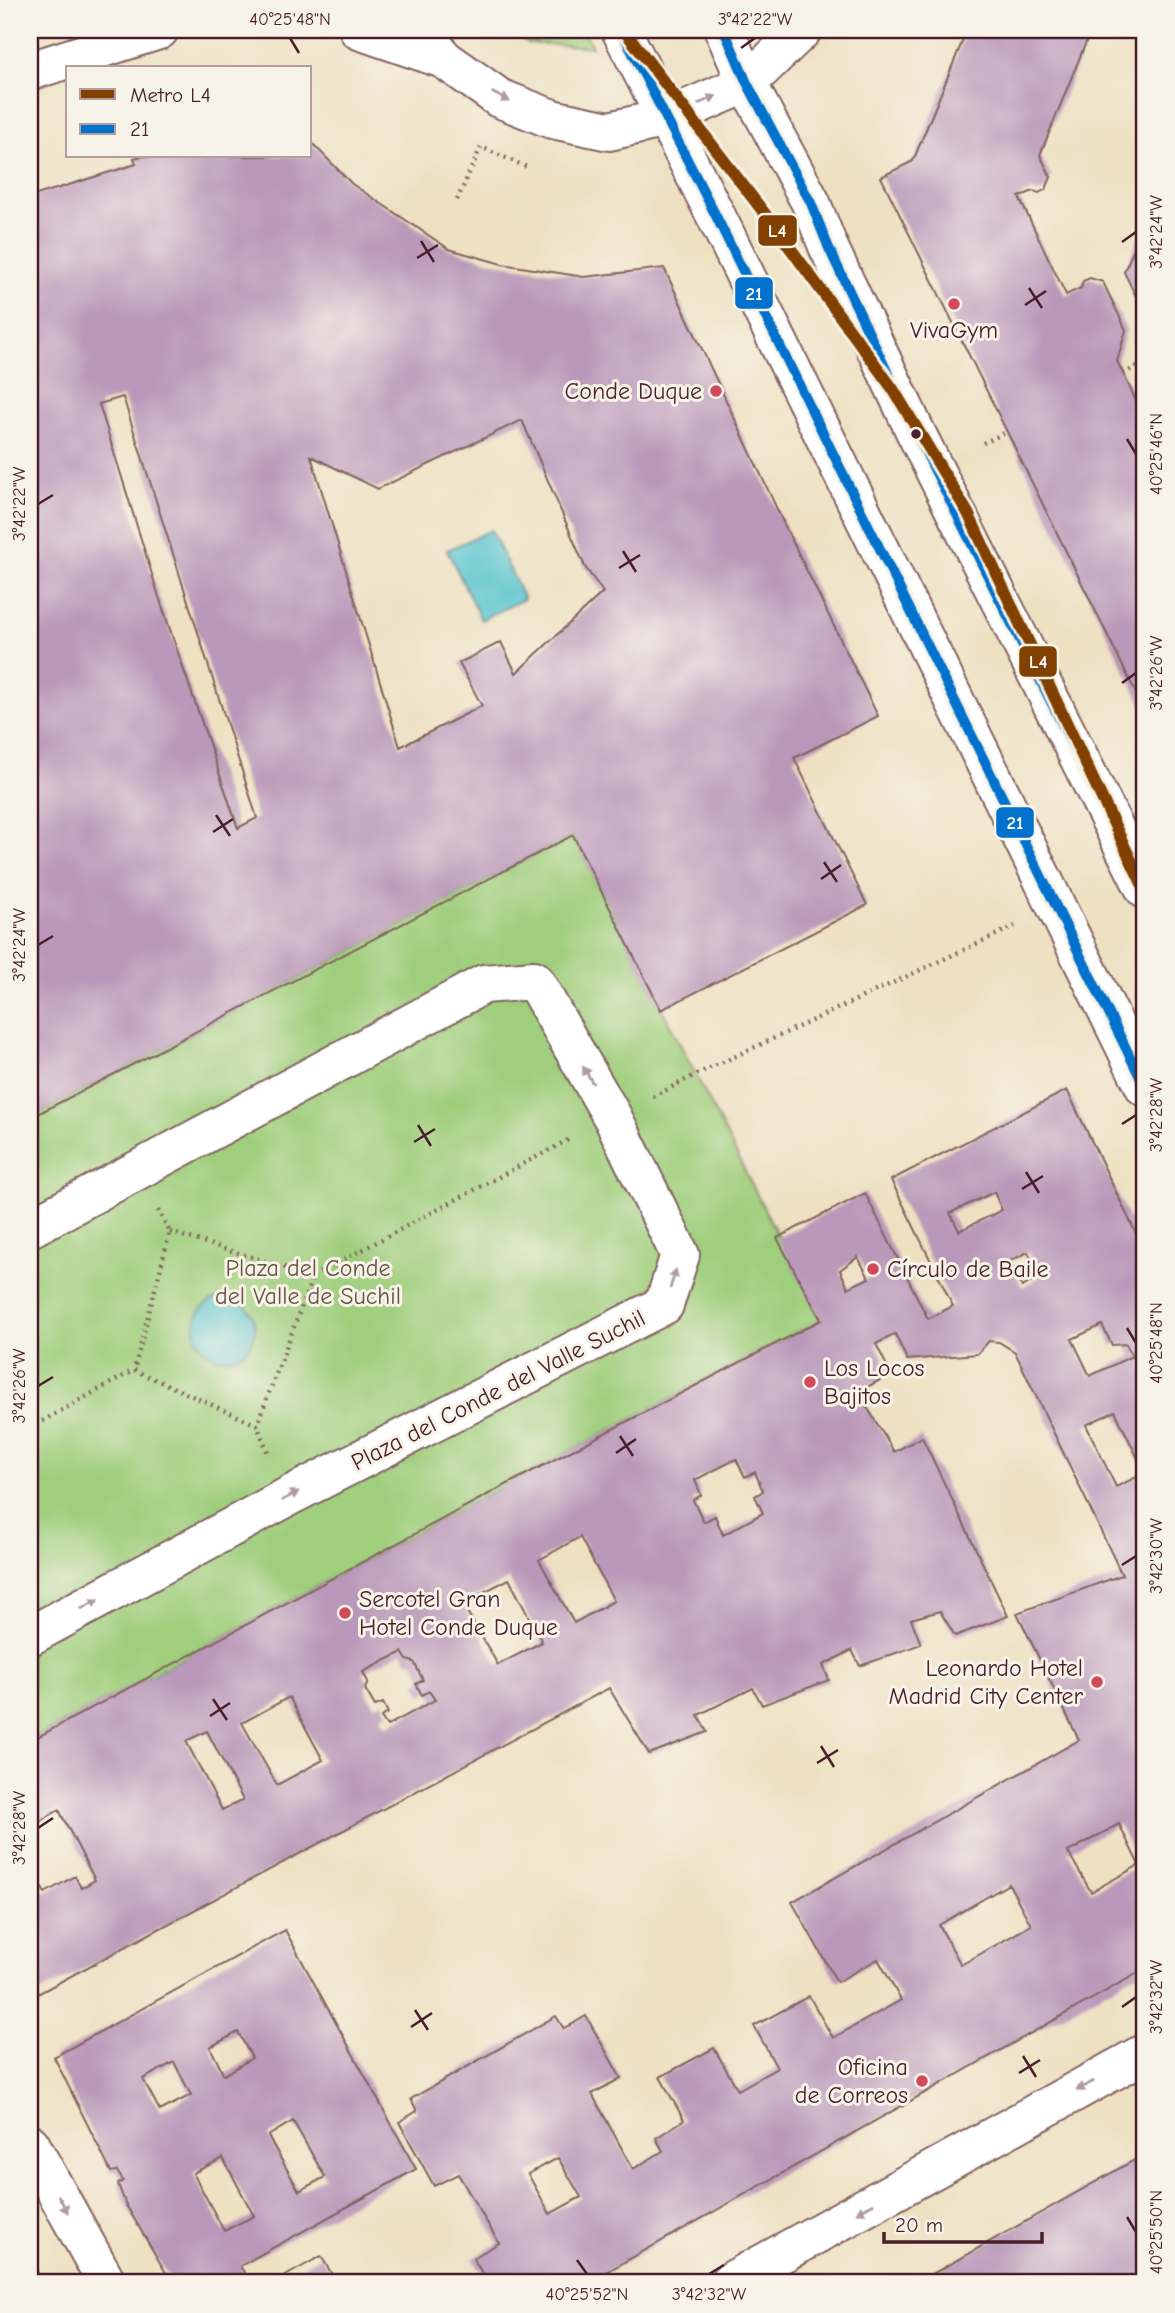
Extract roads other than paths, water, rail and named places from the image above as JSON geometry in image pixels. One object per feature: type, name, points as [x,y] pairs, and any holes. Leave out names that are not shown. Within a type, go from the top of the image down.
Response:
[{"type":"main road","points":[[30,71],[159,30]]},
{"type":"main road","points":[[359,30],[444,59]]},
{"type":"main road","points":[[421,30],[444,59],[499,98],[552,118],[609,131],[667,118],[747,83],[802,30]]},
{"type":"main road","points":[[621,30],[667,118],[1145,1087]]},
{"type":"main road","points":[[724,30],[747,83],[811,203],[828,246],[915,431],[1145,890]]},
{"type":"main road","name":"Plaza del Conde del Valle Suchil","points":[[30,1228],[484,984],[534,980],[612,1118],[680,1255],[664,1306],[291,1496],[30,1636]]},
{"type":"main road","points":[[728,2283],[1145,2053]]},
{"type":"main road","points":[[30,2144],[107,2283]]},
{"type":"water","points":[[491,530],[524,599],[481,620],[447,550]]},
{"type":"water","points":[[225,1298],[242,1303],[250,1311],[255,1328],[250,1345],[242,1353],[225,1358],[208,1353],[200,1345],[195,1328],[200,1311],[208,1303]]},
{"type":"metro line","name":"L4","points":[[624,30],[772,223],[893,389],[968,513],[1145,890]]},
{"type":"place","name":"VivaGym","points":[[954,304]]},
{"type":"place","name":"Conde Duque","points":[[716,391]]},
{"type":"place","name":"Círculo de Baile","points":[[873,1269]]},
{"type":"place","name":"Los Locos Bajitos","points":[[810,1382]]},
{"type":"place","name":"Sercotel Gran Hotel Conde Duque","points":[[345,1613]]},
{"type":"place","name":"Leonardo Hotel Madrid City Center","points":[[1097,1682]]},
{"type":"place","name":"Oficina de Correos","points":[[922,2081]]},
{"type":"park label","name":"Plaza del Conde del Valle de Suchil","points":[[308,1282]]}]
